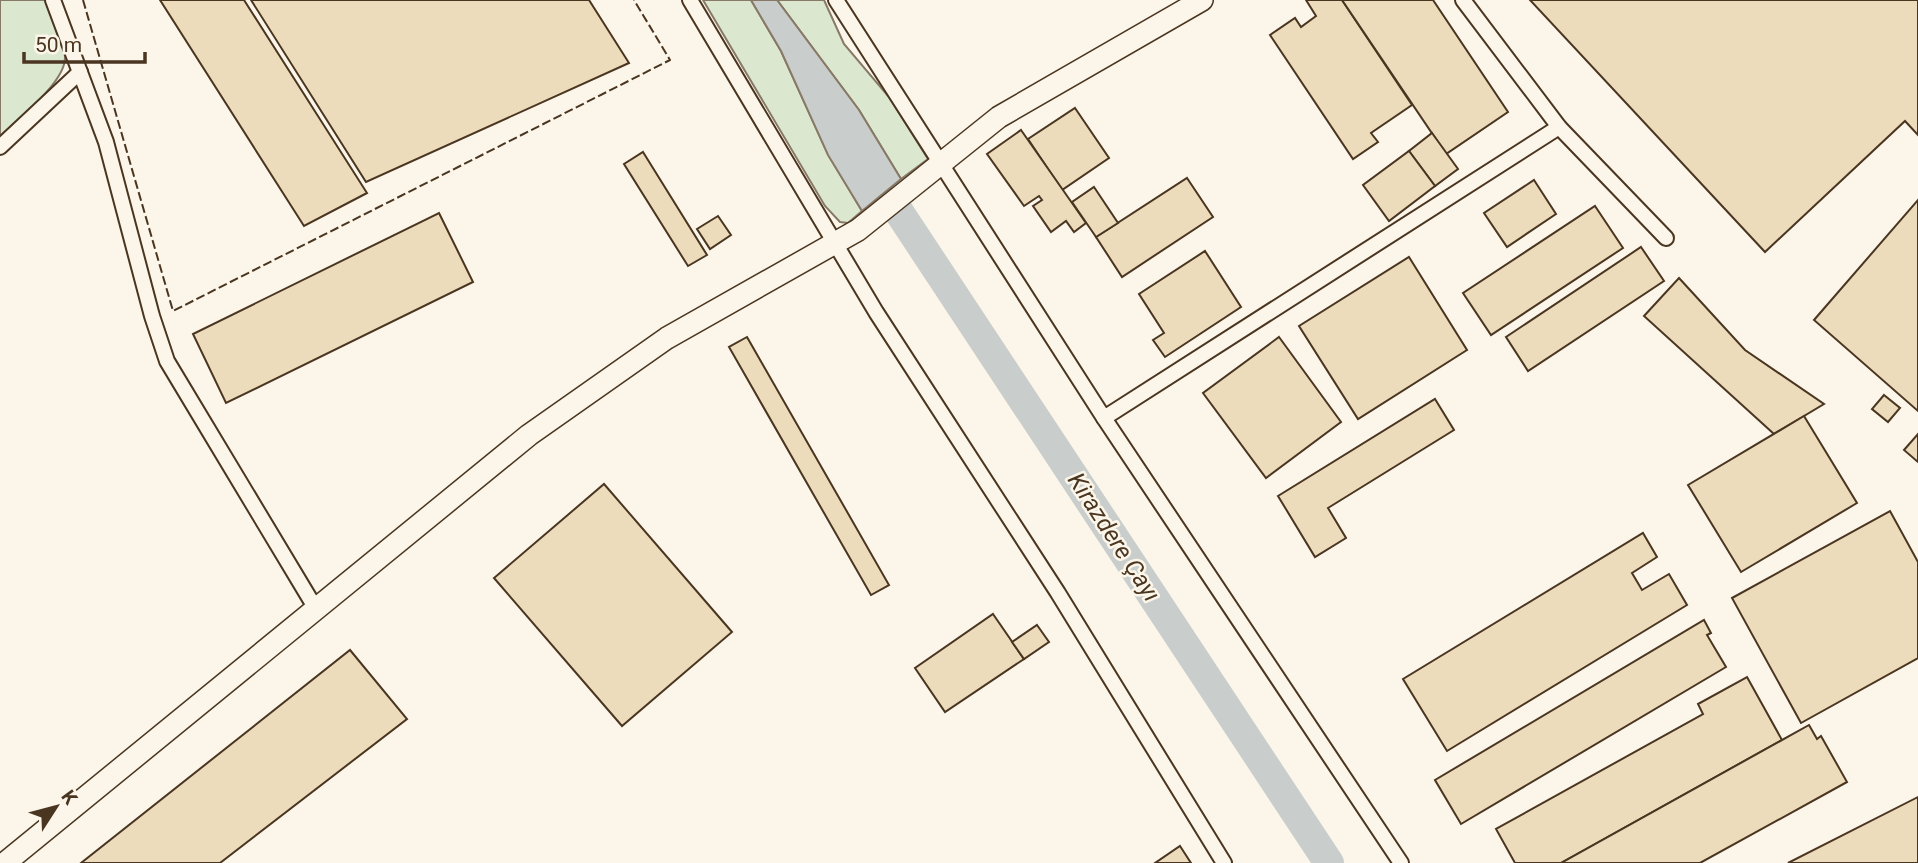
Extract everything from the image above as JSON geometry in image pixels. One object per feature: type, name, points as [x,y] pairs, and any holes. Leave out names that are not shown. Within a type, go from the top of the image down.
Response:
[{"type":"street","points":[[53,0],[106,142],[152,316],[167,361],[316,609]]},
{"type":"street","points":[[690,0],[835,244],[1224,863]]},
{"type":"street","points":[[836,0],[1104,418],[1401,863]]},
{"type":"street","points":[[5,863],[528,435],[667,338],[858,230],[1018,105],[1202,0]]},
{"type":"street","points":[[1463,0],[1559,127],[1666,238]]},
{"type":"street","points":[[0,147],[79,72]]},
{"type":"street","points":[[1104,418],[1559,127]]},
{"type":"green space","points":[[0,0],[45,0],[60,36],[65,57],[58,78],[50,88],[0,136]]},
{"type":"green space","points":[[703,0],[751,0],[781,51],[828,154],[862,211],[848,223],[840,222],[825,206]]},
{"type":"green space","points":[[777,0],[824,0],[844,44],[889,97],[928,159],[901,179],[859,110]]},
{"type":"shaded area","points":[[751,0],[777,0],[859,110],[901,179],[862,211],[828,155],[781,51]]},
{"type":"building","points":[[160,0],[244,0],[367,193],[304,226]]},
{"type":"building","points":[[251,0],[589,0],[629,63],[366,182]]},
{"type":"building","points":[[1306,0],[1342,0],[1412,105],[1371,133],[1378,142],[1353,159],[1270,35],[1295,18],[1301,27],[1316,16]]},
{"type":"building","points":[[1342,0],[1433,0],[1508,112],[1446,154]]},
{"type":"building","points":[[1530,0],[1918,0],[1918,135],[1905,121],[1765,252]]},
{"type":"building","points":[[1075,108],[1109,158],[1062,190],[1028,139]]},
{"type":"building","points":[[1021,130],[1086,223],[1074,232],[1066,221],[1051,232],[1033,206],[1042,200],[1039,196],[1024,206],[987,154]]},
{"type":"building","points":[[1432,133],[1458,169],[1435,186],[1409,151]]},
{"type":"building","points":[[1409,151],[1435,186],[1389,221],[1363,185]]},
{"type":"building","points":[[643,152],[707,255],[688,266],[624,164]]},
{"type":"building","points":[[1187,178],[1213,217],[1122,277],[1096,237]]},
{"type":"building","points":[[1534,180],[1556,214],[1507,247],[1484,213]]},
{"type":"building","points":[[1094,187],[1118,223],[1096,237],[1072,202]]},
{"type":"building","points":[[1918,200],[1918,411],[1814,320]]},
{"type":"building","points":[[1595,206],[1623,248],[1491,335],[1463,293]]},
{"type":"building","points":[[439,213],[473,282],[226,403],[193,334]]},
{"type":"building","points":[[718,216],[731,235],[710,249],[697,229]]},
{"type":"building","points":[[1641,247],[1664,281],[1528,371],[1506,337]]},
{"type":"building","points":[[1205,251],[1241,307],[1165,357],[1153,340],[1164,333],[1139,294]]},
{"type":"building","points":[[1409,257],[1467,350],[1358,419],[1299,326]]},
{"type":"building","points":[[1679,278],[1745,350],[1824,404],[1774,434],[1644,316]]},
{"type":"building","points":[[747,337],[889,585],[871,595],[729,347]]},
{"type":"building","points":[[1279,337],[1341,422],[1266,478],[1203,393]]},
{"type":"building","points":[[1884,395],[1900,408],[1888,422],[1872,409]]},
{"type":"building","points":[[1435,399],[1454,430],[1328,508],[1346,538],[1315,557],[1278,496]]},
{"type":"building","points":[[1804,416],[1857,503],[1741,572],[1688,485]]},
{"type":"building","points":[[1918,434],[1918,462],[1904,450]]},
{"type":"building","points":[[604,484],[732,632],[622,726],[494,578]]},
{"type":"building","points":[[1890,511],[1918,562],[1918,658],[1801,723],[1732,598]]},
{"type":"building","points":[[1643,533],[1657,557],[1632,573],[1642,590],[1669,574],[1687,605],[1447,751],[1403,679]]},
{"type":"building","points":[[993,614],[1024,659],[945,712],[915,668]]},
{"type":"building","points":[[1704,620],[1711,633],[1707,635],[1726,667],[1461,824],[1435,780]]},
{"type":"building","points":[[1037,625],[1049,642],[1024,659],[1012,642]]},
{"type":"building","points":[[350,650],[407,719],[220,863],[81,863]]},
{"type":"building","points":[[1747,677],[1782,740],[1561,863],[1515,863],[1496,829],[1703,714],[1698,704]]},
{"type":"building","points":[[1809,725],[1817,739],[1821,736],[1847,782],[1700,863],[1561,863]]},
{"type":"building","points":[[1918,797],[1918,863],[1788,863]]},
{"type":"building","points":[[1180,846],[1191,863],[1155,863]]},
{"type":"waterway","name":"Kirazdere Çayı","points":[[899,212],[1329,863]]},
{"type":"fence","points":[[83,0],[173,311],[670,60],[634,0]]}]
